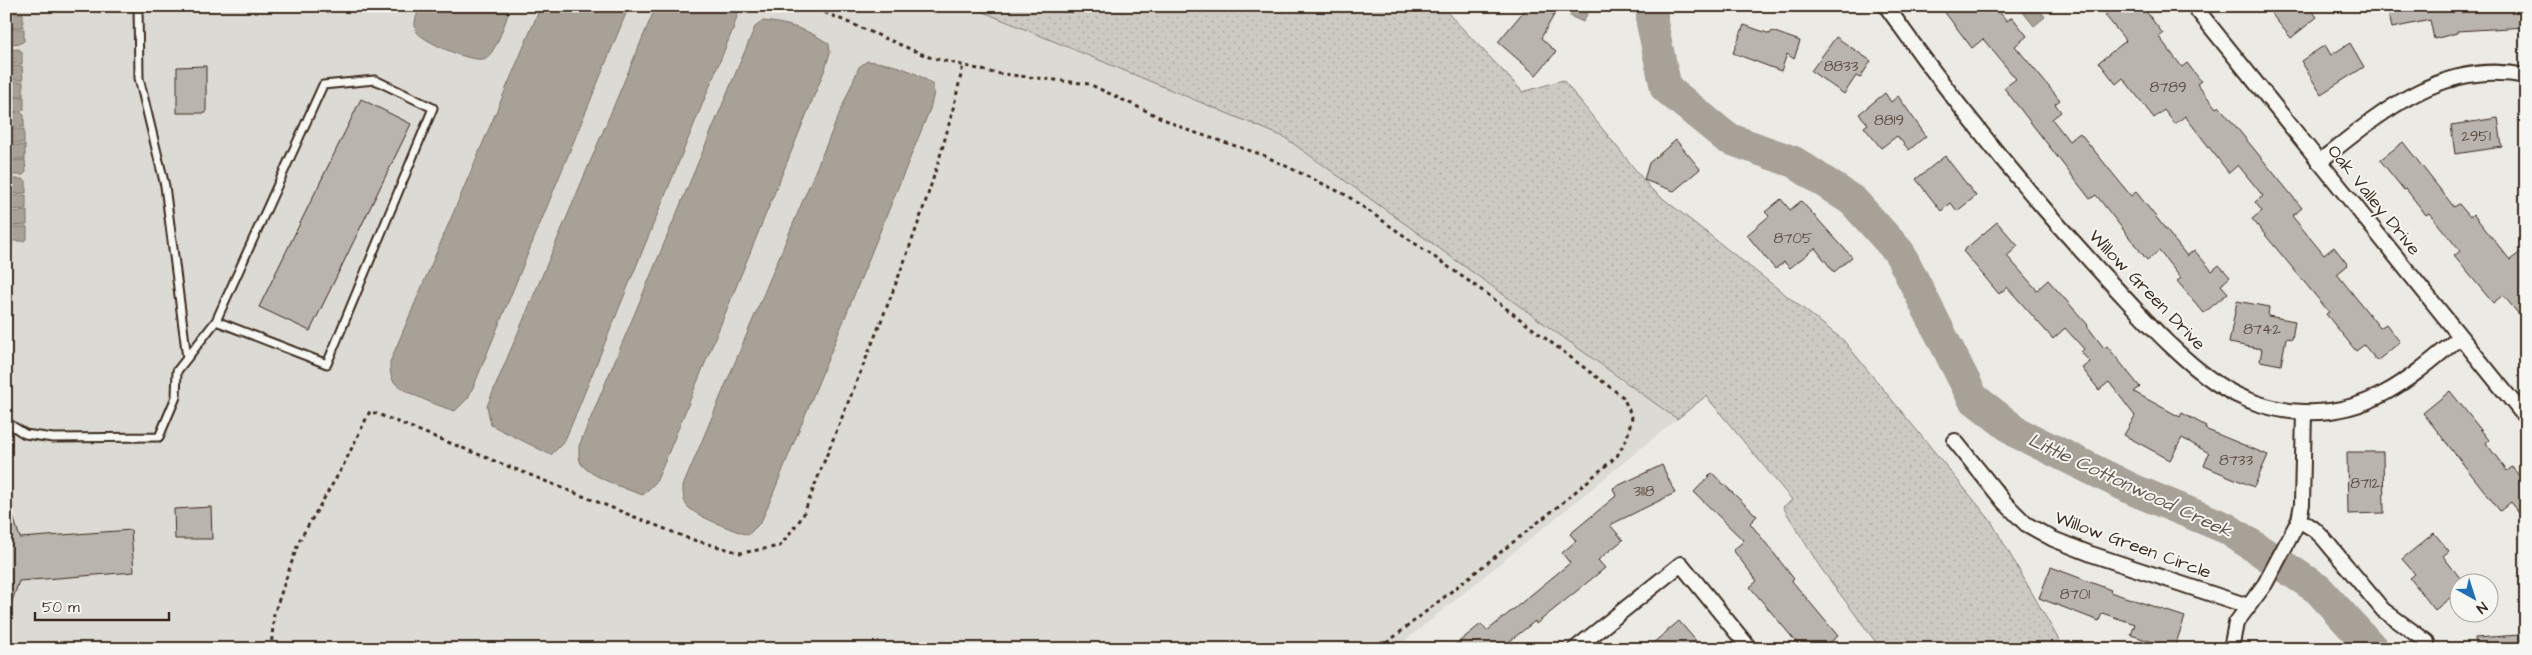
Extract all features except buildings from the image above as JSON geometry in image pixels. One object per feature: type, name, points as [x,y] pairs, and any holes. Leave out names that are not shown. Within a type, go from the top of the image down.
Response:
[{"type":"street","name":"Willow Green Drive","points":[[1886,6],[1962,110],[2021,184],[2136,309],[2186,359],[2215,383],[2239,397],[2270,407],[2304,412],[2339,410],[2367,402],[2394,390],[2460,337]]},
{"type":"street","name":"Oak Valley Drive","points":[[2194,6],[2526,418]]},
{"type":"street","points":[[2320,162],[2398,101],[2426,87],[2455,78],[2484,74],[2512,73],[2526,76]]},
{"type":"street","points":[[2231,649],[2236,623],[2265,584],[2299,520],[2302,504],[2304,412]]},
{"type":"street","name":"Willow Green Circle","points":[[1955,441],[2004,502],[2026,524],[2052,539],[2091,554],[2248,606]]},
{"type":"street","points":[[2299,520],[2324,538],[2383,610],[2426,642]]},
{"type":"street","points":[[1575,649],[1681,564],[1750,649]]},
{"type":"lane","points":[[138,6],[139,78],[165,186],[187,358]]},
{"type":"lane","points":[[6,422],[25,434],[54,438],[159,437],[176,397],[177,371],[216,321],[322,85],[375,80],[433,108],[328,364],[216,321]]},
{"type":"path","points":[[810,6],[929,57],[994,73],[1089,84],[1187,130],[1263,155],[1346,195],[1487,294],[1623,397],[1632,417],[1627,438],[1617,456],[1561,504],[1379,649]]},
{"type":"path","points":[[271,649],[274,614],[299,541],[342,468],[370,411],[690,539],[741,553],[780,546],[803,516],[905,261],[952,119],[963,65]]},
{"type":"shaded area","points":[[6,6],[969,6],[1284,137],[1677,419],[1395,649],[6,649]]},
{"type":"shaded area","points":[[421,6],[511,6],[494,49],[486,58],[480,59],[450,51],[429,41],[417,32],[415,25]]},
{"type":"shaded area","points":[[541,6],[629,6],[475,383],[468,398],[455,411],[422,399],[398,386],[392,377],[390,362]]},
{"type":"shaded area","points":[[656,6],[737,6],[738,13],[571,426],[564,442],[551,455],[491,425],[487,406]]},
{"type":"shaded area","points":[[969,6],[1441,6],[1523,92],[1563,80],[1651,189],[1843,340],[1991,521],[2064,649],[1881,649],[1820,567],[1783,507],[1792,500],[1706,396],[1677,419],[1284,137]]},
{"type":"shaded area","points":[[1575,6],[1591,6],[1583,22],[1570,16]]},
{"type":"shaded area","points":[[2018,6],[2037,6],[2045,17],[2034,26]]},
{"type":"shaded area","points":[[23,13],[23,27],[6,28],[6,14]]},
{"type":"shaded area","points":[[763,21],[789,25],[806,31],[829,44],[830,53],[663,466],[656,482],[643,495],[611,483],[586,469],[580,461],[579,446],[755,27]]},
{"type":"shaded area","points":[[6,29],[24,29],[24,41],[6,44]]},
{"type":"shaded area","points":[[19,49],[22,52],[22,64],[6,64],[6,50]]},
{"type":"shaded area","points":[[867,61],[885,63],[902,68],[918,75],[933,85],[934,93],[930,109],[768,506],[761,522],[748,535],[716,523],[691,510],[685,501],[683,486],[859,67]]},
{"type":"shaded area","points":[[6,66],[22,66],[23,80],[6,80]]},
{"type":"shaded area","points":[[6,82],[23,82],[23,96],[6,96]]},
{"type":"shaded area","points":[[24,97],[24,109],[20,112],[24,115],[24,127],[6,127],[6,113],[17,112],[6,112],[6,98]]},
{"type":"shaded area","points":[[6,129],[24,129],[24,143],[6,143]]},
{"type":"shaded area","points":[[6,145],[25,145],[25,159],[6,159]]},
{"type":"shaded area","points":[[25,160],[26,172],[23,175],[6,175],[6,161]]},
{"type":"shaded area","points":[[6,179],[22,179],[26,181],[26,193],[6,194]]},
{"type":"shaded area","points":[[26,195],[26,209],[6,210],[6,196]]},
{"type":"shaded area","points":[[27,211],[27,225],[6,226],[6,212]]},
{"type":"shaded area","points":[[6,227],[27,227],[27,238],[24,241],[6,241]]},
{"type":"waterway","name":"Little Cottonwood Creek","points":[[1652,6],[1652,23],[1666,88],[1727,138],[1794,162],[1853,201],[1899,252],[1973,398],[2018,433],[2134,490],[2226,528],[2318,589],[2373,649]]}]
